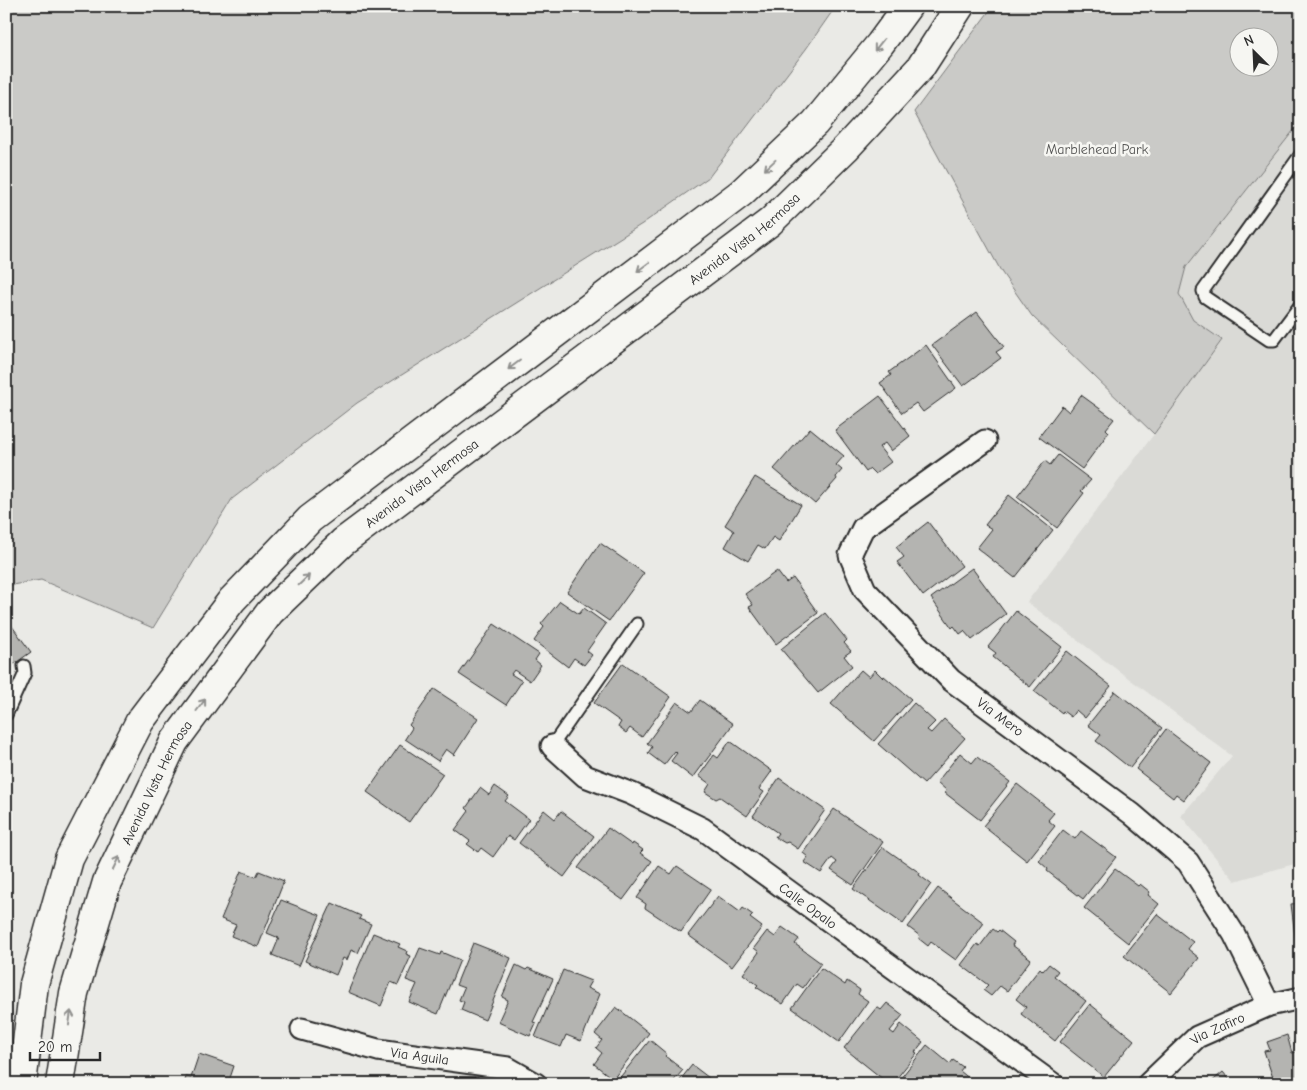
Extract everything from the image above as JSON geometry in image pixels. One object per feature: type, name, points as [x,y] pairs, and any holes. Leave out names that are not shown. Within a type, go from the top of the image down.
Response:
[{"type":"main road","points":[[22,1084],[34,984],[69,859],[140,721],[232,600],[310,519],[741,192],[815,123],[880,44],[908,6]]},
{"type":"main road","name":"Avenida Vista Hermosa","points":[[60,1084],[74,993],[106,882],[174,742],[270,612],[344,542],[770,222],[846,148],[920,68],[960,6]]},
{"type":"street","name":"Via Mero","points":[[984,441],[863,528],[850,554],[865,590],[951,680],[1132,814],[1188,862],[1234,934],[1269,1005]]},
{"type":"street","name":"Calle Opalo","points":[[552,746],[585,776],[632,794],[703,829],[1053,1084]]},
{"type":"street","name":"Via Zafiro","points":[[1148,1084],[1197,1037],[1269,1005],[1301,998]]},
{"type":"street","name":"Via Aguila","points":[[302,1029],[378,1050],[508,1068],[536,1084]]},
{"type":"lane","points":[[1301,154],[1203,291],[1205,297],[1269,340],[1274,340],[1301,304]]},
{"type":"lane","points":[[552,746],[637,624]]},
{"type":"lane","points":[[6,715],[25,674],[24,666]]},
{"type":"shaded area","points":[[1301,121],[1301,862],[1235,881],[1181,816],[1232,756],[1027,602],[1154,434],[1222,340],[1193,320],[1179,294],[1186,267]]},
{"type":"green space","points":[[6,6],[836,6],[806,49],[709,177],[642,224],[357,403],[232,499],[153,628],[41,580],[6,586]]},
{"type":"green space","name":"Marblehead Park","points":[[993,6],[1301,6],[1301,121],[1186,267],[1179,294],[1193,320],[1222,340],[1154,434],[1032,316],[1002,273],[914,112]]},
{"type":"building","points":[[977,312],[1004,347],[996,352],[1001,358],[963,386],[932,345]]},
{"type":"building","points":[[926,345],[956,388],[923,412],[916,403],[902,413],[880,383],[891,375],[889,372]]},
{"type":"building","points":[[1081,395],[1114,419],[1106,429],[1109,432],[1082,469],[1039,437],[1062,406],[1069,412]]},
{"type":"building","points":[[880,396],[910,436],[891,451],[885,443],[879,447],[891,462],[875,474],[870,469],[866,472],[835,430]]},
{"type":"building","points":[[810,428],[844,456],[836,465],[842,470],[836,477],[837,479],[815,504],[774,469]]},
{"type":"building","points":[[1058,455],[1091,480],[1081,491],[1084,493],[1057,528],[1017,497],[1045,461],[1050,465]]},
{"type":"building","points":[[755,477],[801,505],[779,541],[773,537],[765,549],[758,545],[748,561],[725,547],[734,531],[725,525]]},
{"type":"building","points":[[1009,495],[1053,530],[1015,578],[977,548],[992,529],[985,525]]},
{"type":"building","points":[[928,522],[962,566],[923,596],[897,562],[904,557],[896,547]]},
{"type":"building","points":[[600,543],[644,573],[609,621],[567,592]]},
{"type":"building","points":[[972,568],[1006,614],[972,640],[964,631],[960,634],[954,626],[952,628],[931,598]]},
{"type":"building","points":[[777,571],[786,583],[793,578],[818,613],[776,644],[749,607],[753,605],[745,594]]},
{"type":"building","points":[[560,601],[579,614],[584,608],[606,624],[587,651],[592,655],[584,665],[574,658],[568,667],[534,641],[544,627],[541,624]]},
{"type":"building","points":[[1016,611],[1062,647],[1030,687],[993,657],[996,653],[988,647]]},
{"type":"building","points":[[825,613],[847,640],[844,643],[851,651],[844,656],[852,666],[818,693],[781,649]]},
{"type":"building","points":[[6,618],[31,652],[7,669],[6,668]]},
{"type":"building","points":[[494,624],[539,654],[535,660],[541,665],[530,681],[514,670],[511,674],[522,681],[506,705],[459,674]]},
{"type":"building","points":[[1067,651],[1111,686],[1085,718],[1076,710],[1071,717],[1063,711],[1062,713],[1034,691]]},
{"type":"building","points":[[623,663],[671,697],[642,737],[630,728],[626,733],[618,727],[621,722],[594,703]]},
{"type":"building","points":[[861,670],[869,677],[875,670],[911,699],[874,741],[831,704]]},
{"type":"building","points":[[434,689],[478,718],[454,755],[446,749],[438,761],[405,739],[412,728],[409,725]]},
{"type":"building","points":[[1115,691],[1162,728],[1130,768],[1096,741],[1101,735],[1088,725]]},
{"type":"building","points":[[700,700],[733,724],[693,778],[671,761],[677,753],[675,751],[664,765],[648,753],[652,747],[647,743],[677,702],[691,712]]},
{"type":"building","points":[[914,703],[935,722],[927,730],[931,733],[944,719],[965,738],[924,784],[878,744]]},
{"type":"building","points":[[1166,729],[1211,763],[1184,800],[1176,794],[1173,798],[1136,769]]},
{"type":"building","points":[[730,741],[772,771],[759,789],[764,792],[747,816],[720,797],[716,799],[705,792],[710,784],[699,776],[714,755],[718,758]]},
{"type":"building","points":[[400,745],[443,774],[409,822],[367,792]]},
{"type":"building","points":[[960,753],[972,763],[977,757],[1010,782],[980,820],[945,793],[946,790],[937,782]]},
{"type":"building","points":[[779,778],[825,810],[798,849],[788,842],[785,843],[775,837],[778,833],[753,816]]},
{"type":"building","points":[[1017,784],[1054,813],[1048,820],[1055,826],[1027,861],[983,826]]},
{"type":"building","points":[[495,786],[509,796],[505,801],[529,819],[514,840],[508,836],[493,857],[481,848],[478,852],[467,844],[470,841],[455,830],[469,811],[466,808],[480,788],[489,795]]},
{"type":"building","points":[[834,809],[883,842],[853,885],[831,870],[837,862],[832,858],[821,873],[804,862],[808,857],[803,853]]},
{"type":"building","points":[[544,810],[555,819],[561,811],[594,836],[564,877],[519,843]]},
{"type":"building","points":[[608,828],[632,845],[633,843],[643,850],[640,853],[652,861],[623,900],[578,868]]},
{"type":"building","points":[[1063,830],[1075,839],[1081,831],[1116,857],[1083,899],[1047,871],[1048,869],[1039,861]]},
{"type":"building","points":[[883,847],[920,873],[919,875],[931,884],[903,924],[853,889]]},
{"type":"building","points":[[659,866],[671,874],[677,866],[711,889],[681,932],[645,908],[646,904],[637,898]]},
{"type":"building","points":[[1115,869],[1138,886],[1140,884],[1150,892],[1148,895],[1159,904],[1128,943],[1084,908]]},
{"type":"building","points":[[241,871],[256,877],[259,871],[284,881],[258,947],[231,936],[236,925],[221,919]]},
{"type":"building","points":[[938,888],[984,923],[956,960],[931,942],[928,946],[918,938],[920,936],[908,927]]},
{"type":"building","points":[[718,896],[740,912],[743,908],[753,915],[750,918],[762,927],[732,967],[688,935]]},
{"type":"building","points":[[281,900],[320,915],[299,966],[272,955],[279,938],[267,933]]},
{"type":"building","points":[[332,903],[361,916],[359,919],[371,924],[358,953],[351,950],[347,960],[343,958],[336,975],[305,961]]},
{"type":"building","points":[[1301,903],[1301,943],[1296,944],[1291,904]]},
{"type":"building","points":[[1157,914],[1193,942],[1188,949],[1199,958],[1171,993],[1124,956]]},
{"type":"building","points":[[782,927],[799,939],[795,944],[821,963],[803,988],[797,984],[783,1004],[756,987],[758,985],[743,974],[759,952],[754,948],[767,931],[775,937]]},
{"type":"building","points":[[993,929],[997,932],[999,930],[1014,942],[1012,945],[1031,959],[1007,991],[1000,986],[991,996],[983,990],[988,985],[961,965],[977,944],[980,946]]},
{"type":"building","points":[[373,933],[400,944],[398,947],[407,951],[406,954],[411,956],[398,985],[391,982],[381,1006],[348,992]]},
{"type":"building","points":[[473,943],[511,958],[485,1020],[461,1010],[464,1002],[459,1000],[464,988],[456,985]]},
{"type":"building","points":[[420,948],[440,955],[441,952],[460,960],[438,1014],[409,1002],[417,984],[406,980]]},
{"type":"building","points":[[1049,964],[1058,971],[1054,976],[1086,1001],[1055,1041],[1021,1014],[1026,1007],[1016,999],[1040,968],[1043,971]]},
{"type":"building","points":[[516,965],[553,979],[533,1022],[536,1023],[530,1036],[498,1022],[508,1000],[502,997]]},
{"type":"building","points":[[821,968],[845,985],[847,981],[860,990],[858,994],[868,1001],[839,1042],[792,1008]]},
{"type":"building","points":[[563,970],[591,981],[587,988],[600,994],[581,1041],[566,1035],[561,1047],[535,1037]]},
{"type":"building","points":[[887,1003],[903,1015],[890,1031],[894,1034],[901,1024],[923,1042],[915,1052],[917,1053],[892,1084],[889,1084],[844,1048],[877,1007],[881,1010]]},
{"type":"building","points":[[1090,1004],[1134,1040],[1104,1077],[1060,1042]]},
{"type":"building","points":[[616,1007],[649,1033],[613,1079],[594,1064],[602,1053],[596,1048],[602,1040],[595,1034]]},
{"type":"building","points":[[1287,1035],[1292,1053],[1297,1052],[1294,1041],[1301,1039],[1301,1084],[1275,1084],[1264,1051],[1270,1050],[1267,1042]]},
{"type":"building","points":[[650,1040],[667,1054],[665,1056],[683,1070],[671,1084],[621,1084],[617,1081]]},
{"type":"building","points":[[927,1045],[950,1064],[953,1060],[963,1067],[960,1071],[971,1080],[968,1084],[896,1084]]},
{"type":"building","points":[[199,1054],[234,1066],[228,1084],[184,1084],[186,1077],[191,1078]]},
{"type":"building","points":[[692,1065],[717,1084],[677,1084]]},
{"type":"building","points":[[1223,1072],[1233,1084],[1209,1084]]},
{"type":"building","points":[[253,1079],[269,1084],[251,1084]]}]
